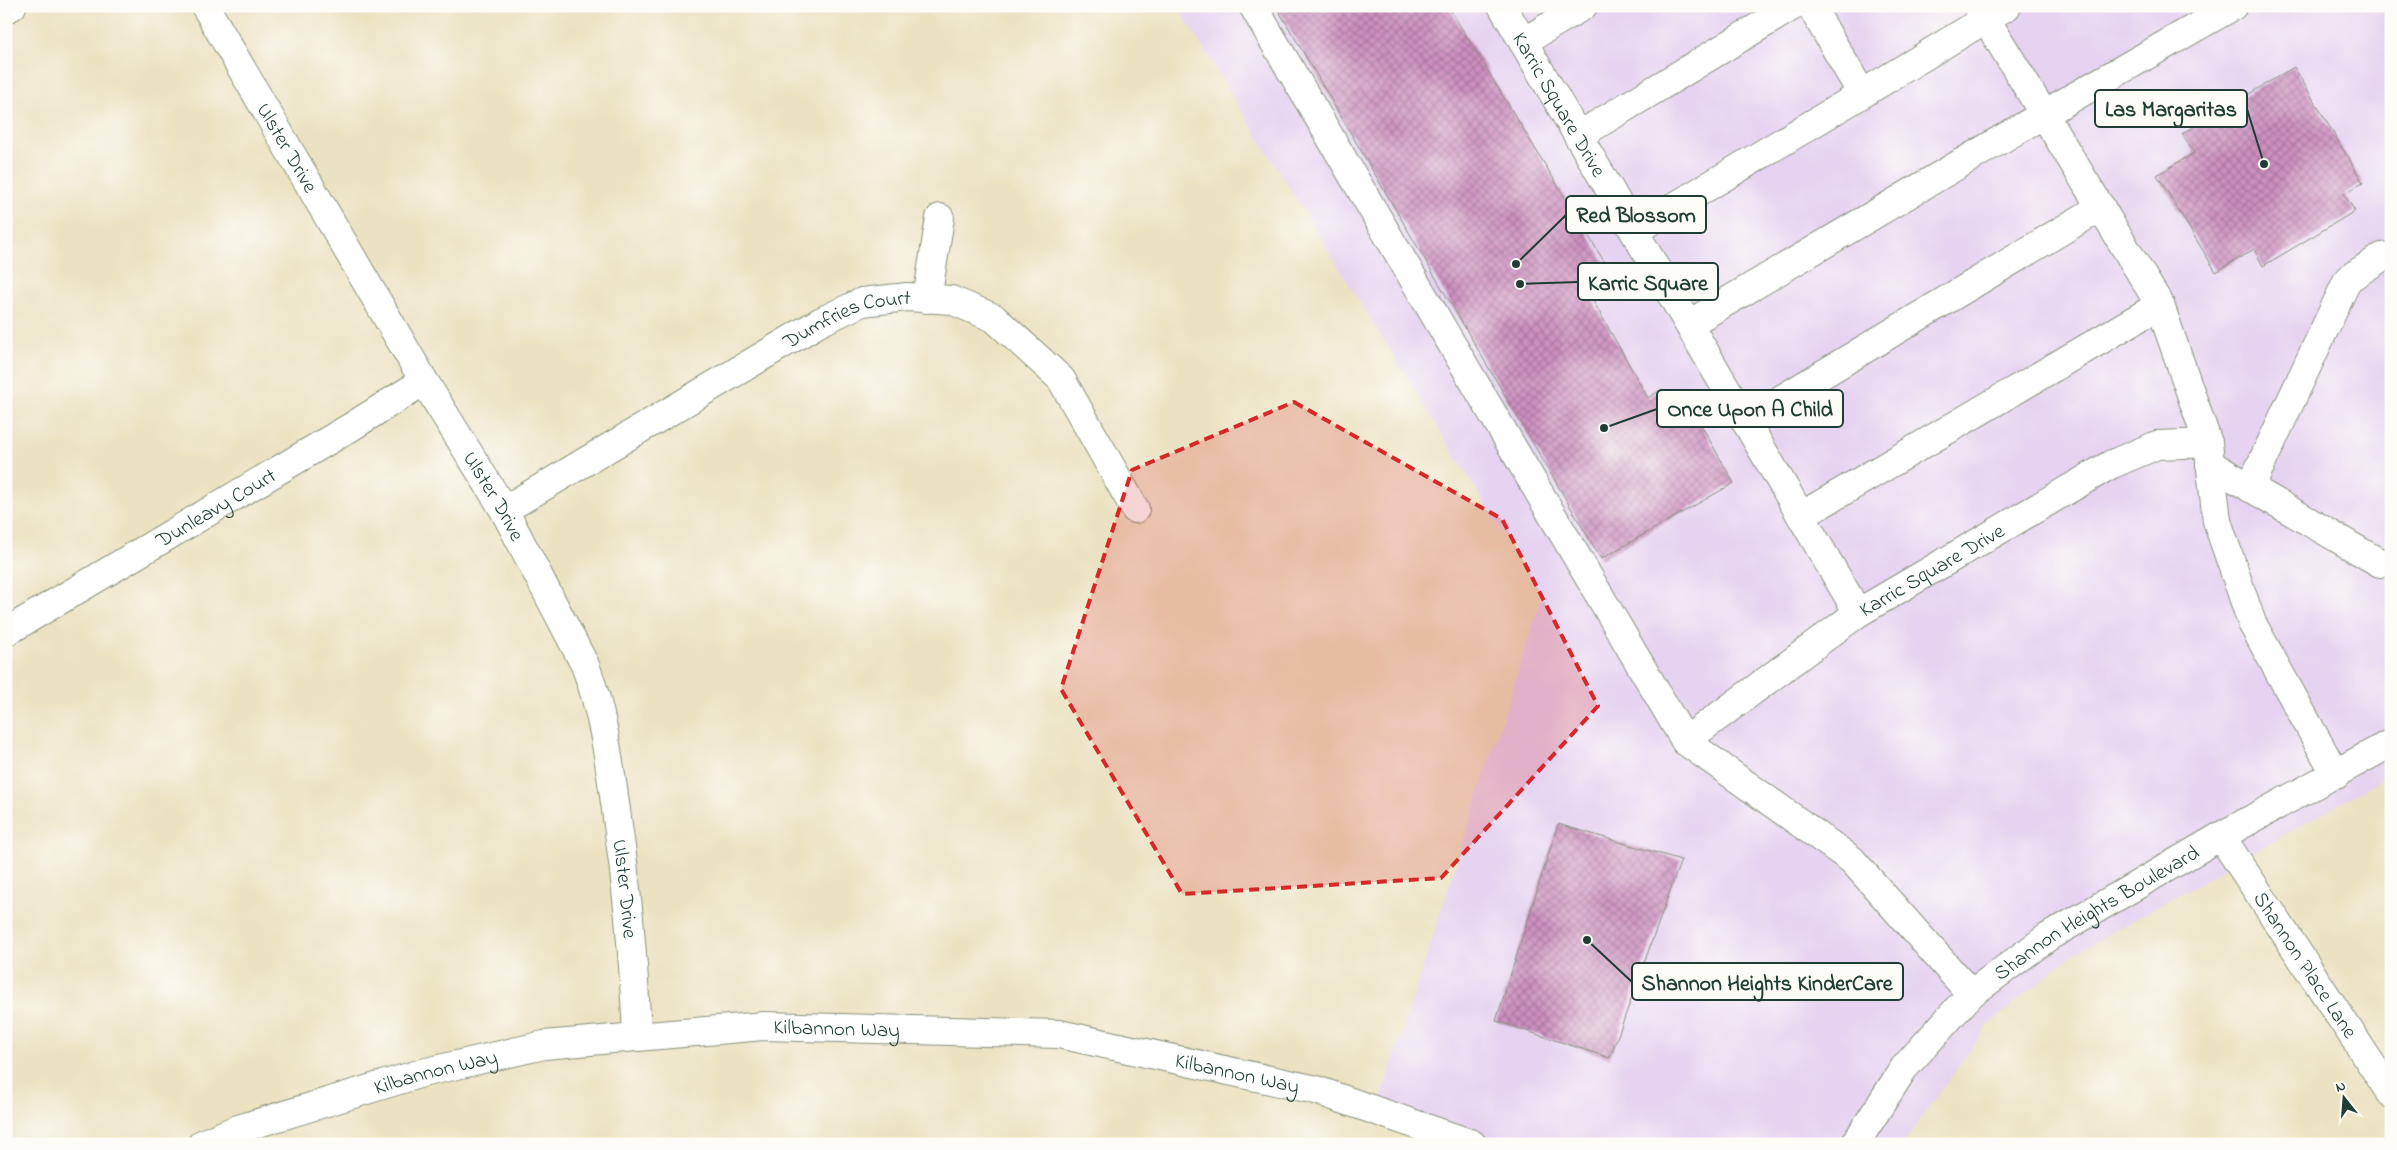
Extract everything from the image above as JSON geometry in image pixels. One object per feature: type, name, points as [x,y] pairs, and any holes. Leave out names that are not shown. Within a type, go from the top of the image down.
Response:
[{"type":"street","points":[[6,9],[12,6]]},
{"type":"street","name":"Ulster Drive","points":[[205,6],[424,381],[504,510],[586,665],[595,692],[607,745],[623,854],[637,1037]]},
{"type":"street","points":[[1253,6],[1685,742],[1852,860],[1971,994]]},
{"type":"street","name":"Karric Square Drive","points":[[1502,6],[1858,613],[2110,466],[2157,445],[2209,454]]},
{"type":"street","points":[[1523,42],[1582,6]]},
{"type":"street","points":[[1578,136],[1793,6]]},
{"type":"street","points":[[1811,6],[1862,94]]},
{"type":"street","points":[[1688,324],[2044,114],[2234,6]]},
{"type":"street","points":[[1634,231],[1862,94],[1991,10],[2044,114],[2160,305],[2209,454],[2217,521],[2252,623],[2336,774]]},
{"type":"street","points":[[1745,421],[2101,207]]},
{"type":"street","points":[[927,299],[940,218]]},
{"type":"street","points":[[2250,488],[2348,279],[2382,257],[2391,256]]},
{"type":"street","name":"Dumfries Court","points":[[504,510],[820,322],[862,302],[907,297],[951,300],[994,318],[1061,379],[1135,509]]},
{"type":"street","points":[[1801,516],[2160,305]]},
{"type":"street","name":"Dunleavy Court","points":[[6,632],[351,428],[424,381]]},
{"type":"street","points":[[2209,454],[2250,488],[2380,563],[2391,562]]},
{"type":"street","points":[[1685,742],[1858,613]]},
{"type":"street","name":"Shannon Heights Boulevard","points":[[1855,1144],[1904,1068],[1971,994],[2048,937],[2221,836],[2391,743]]},
{"type":"street","name":"Shannon Place Lane","points":[[2221,836],[2391,1094]]},
{"type":"street","name":"Kilbannon Way","points":[[202,1144],[238,1137],[422,1073],[544,1045],[764,1026],[1059,1034],[1316,1090],[1472,1144]]},
{"type":"highlighted area","points":[[1294,402],[1502,519],[1598,706],[1441,878],[1182,894],[1061,689],[1132,470]]},
{"type":"shaded area","points":[[1177,6],[2391,6],[2391,774],[2072,955],[1988,1025],[1903,1144],[1499,1144],[1380,1102],[1542,596]]},
{"type":"building","points":[[1276,6],[1448,6],[1613,276],[1588,292],[1648,398],[1662,389],[1682,424],[1696,416],[1734,483],[1601,559]]},
{"type":"building","points":[[2294,67],[2363,183],[2344,194],[2355,211],[2263,266],[2254,249],[2216,272],[2157,175],[2194,153],[2182,134]]},
{"type":"building","points":[[1558,824],[1681,860],[1610,1058],[1496,1021]]},
{"type":"place","name":"Las Margaritas","points":[[2264,164]]},
{"type":"place","name":"Red Blossom","points":[[1516,264]]},
{"type":"place","name":"Karric Square","points":[[1520,284]]},
{"type":"place","name":"Once Upon A Child","points":[[1604,428]]},
{"type":"place","name":"Shannon Heights KinderCare","points":[[1587,940]]}]
